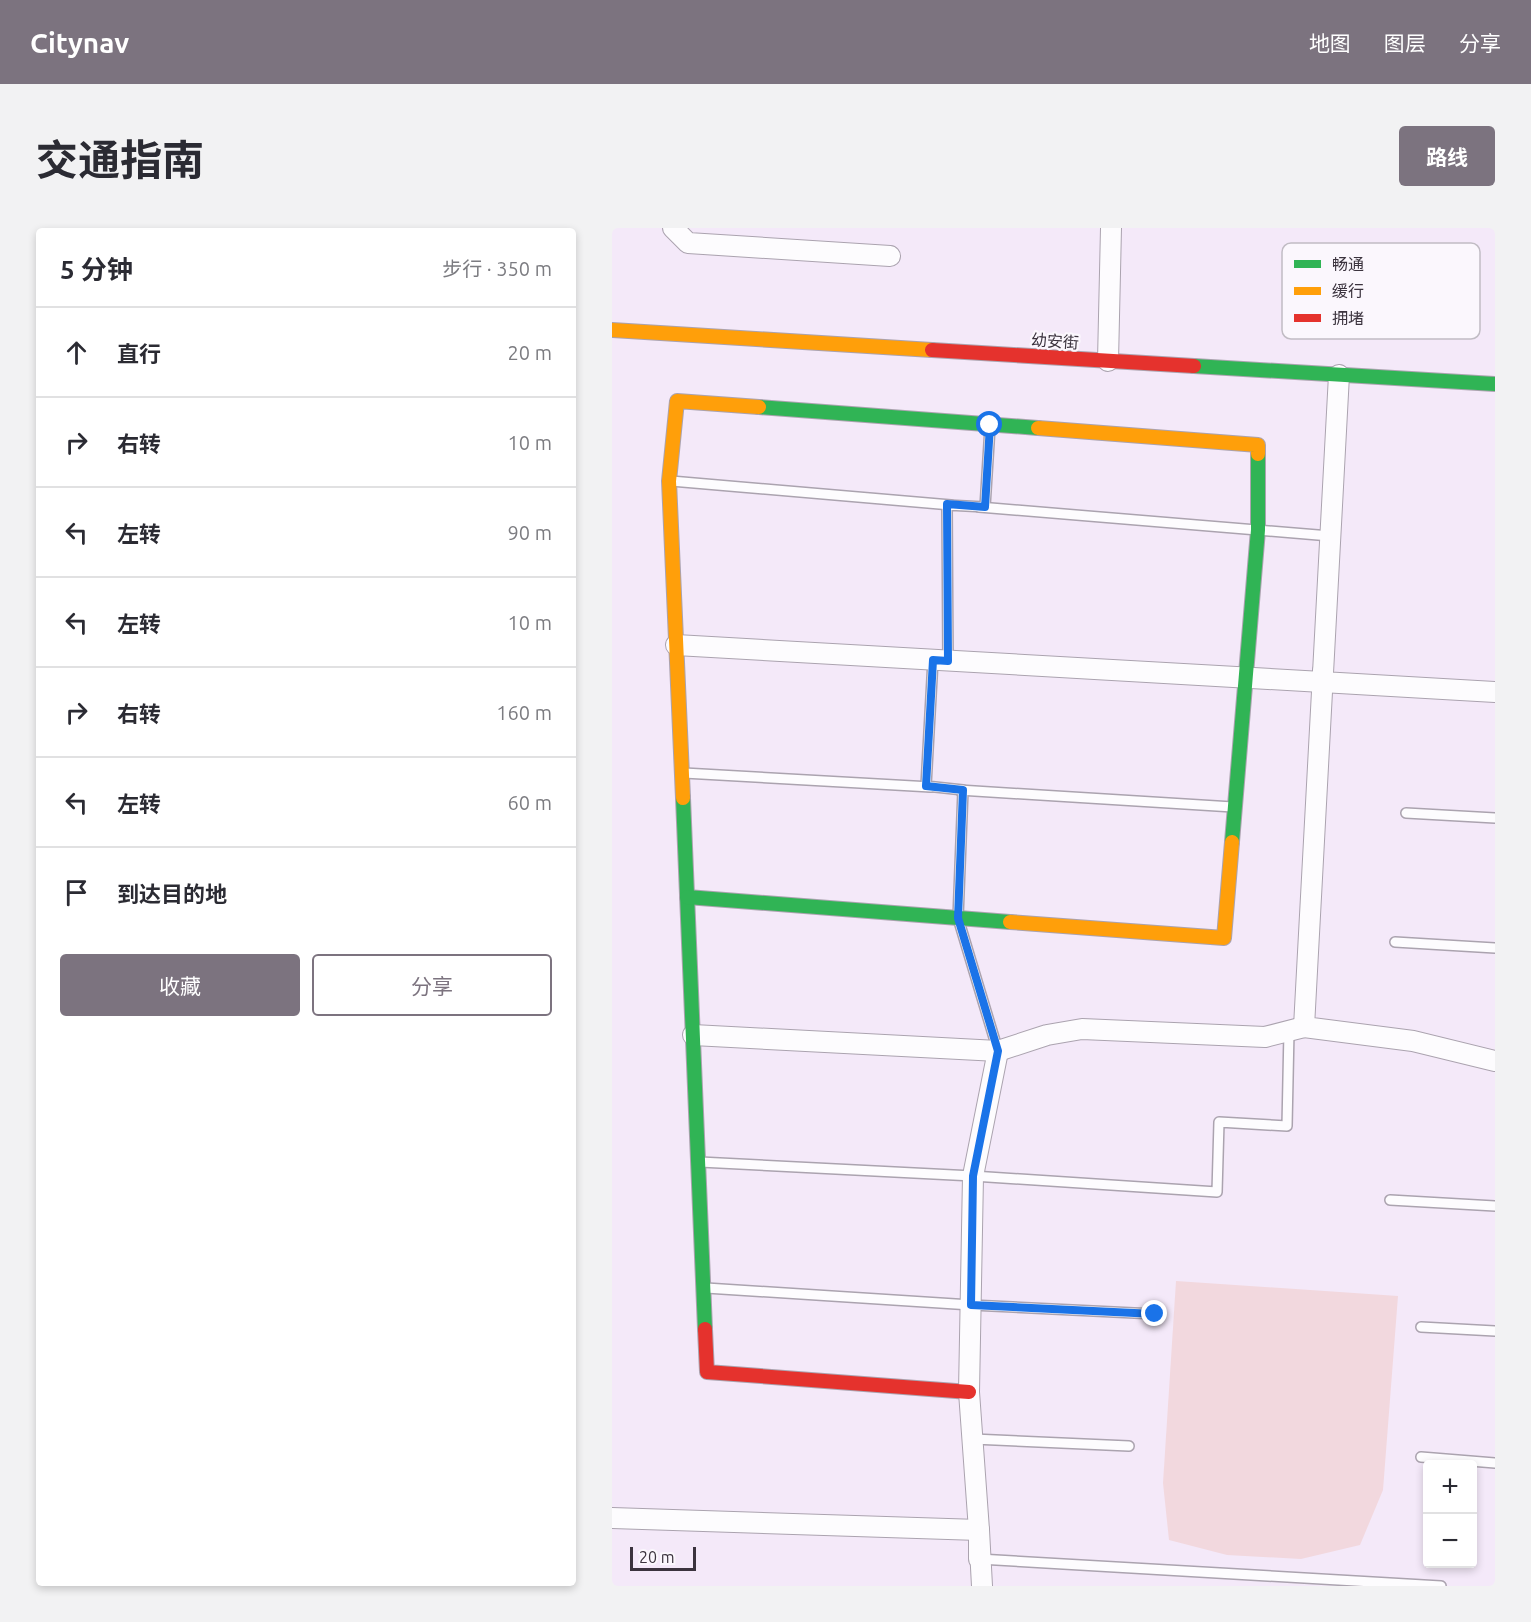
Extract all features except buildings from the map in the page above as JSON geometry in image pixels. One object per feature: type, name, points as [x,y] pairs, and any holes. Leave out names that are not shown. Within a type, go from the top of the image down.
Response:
[{"type":"street","points":[[673,228],[687,243],[891,256]]},
{"type":"street","points":[[1108,361],[1112,228]]},
{"type":"street","name":"幼安街","points":[[612,330],[1495,384]]},
{"type":"street","points":[[1297,1029],[1322,682],[1339,375]]},
{"type":"street","points":[[687,897],[1224,938],[1258,530],[1258,445],[677,401],[669,481],[707,1372],[969,1392]]},
{"type":"street","points":[[676,645],[1495,692]]},
{"type":"street","points":[[693,1035],[998,1051],[1047,1035],[1082,1029],[1264,1037],[1297,1029],[1413,1041],[1495,1061]]},
{"type":"street","points":[[982,1586],[969,1392],[973,1176],[998,1051]]},
{"type":"street","points":[[612,1518],[980,1530]]},
{"type":"lane","points":[[985,507],[990,425]]},
{"type":"lane","points":[[669,481],[1331,536]]},
{"type":"lane","points":[[926,786],[940,660],[947,504]]},
{"type":"lane","points":[[682,773],[926,786],[1235,807]]},
{"type":"lane","points":[[963,790],[958,918],[998,1051]]},
{"type":"lane","points":[[1406,813],[1495,818]]},
{"type":"lane","points":[[1395,942],[1495,948]]},
{"type":"lane","points":[[698,1162],[973,1176],[1217,1192],[1219,1122],[1287,1126],[1297,1029]]},
{"type":"lane","points":[[1390,1200],[1495,1206]]},
{"type":"lane","points":[[703,1288],[1155,1314]]},
{"type":"lane","points":[[1421,1327],[1495,1331]]},
{"type":"lane","points":[[973,1438],[1130,1446]]},
{"type":"lane","points":[[1421,1457],[1495,1462]]},
{"type":"lane","points":[[980,1559],[1441,1586]]},
{"type":"shaded area","points":[[1176,1281],[1398,1296],[1383,1490],[1360,1545],[1301,1559],[1227,1555],[1169,1540],[1163,1483]]},
{"type":"traffic: fast","points":[[1194,366],[1495,384]]},
{"type":"traffic: fast","points":[[759,407],[1038,428]]},
{"type":"traffic: fast","points":[[1232,842],[1258,530],[1258,454]]},
{"type":"traffic: fast","points":[[683,798],[705,1329]]},
{"type":"traffic: fast","points":[[687,897],[1010,922]]},
{"type":"traffic: slow","points":[[612,330],[932,350]]},
{"type":"traffic: slow","points":[[683,798],[669,481],[677,401],[759,407]]},
{"type":"traffic: slow","points":[[1038,428],[1258,445],[1258,454]]},
{"type":"traffic: slow","points":[[1010,922],[1224,938],[1232,842]]},
{"type":"traffic: jam","points":[[932,350],[1194,366]]},
{"type":"traffic: jam","points":[[705,1329],[707,1372],[969,1392]]},
{"type":"route","points":[[990,425],[985,507],[947,504],[948,661],[933,660],[926,786],[963,790],[958,918],[998,1051],[973,1176],[971,1305],[1155,1314]]}]
